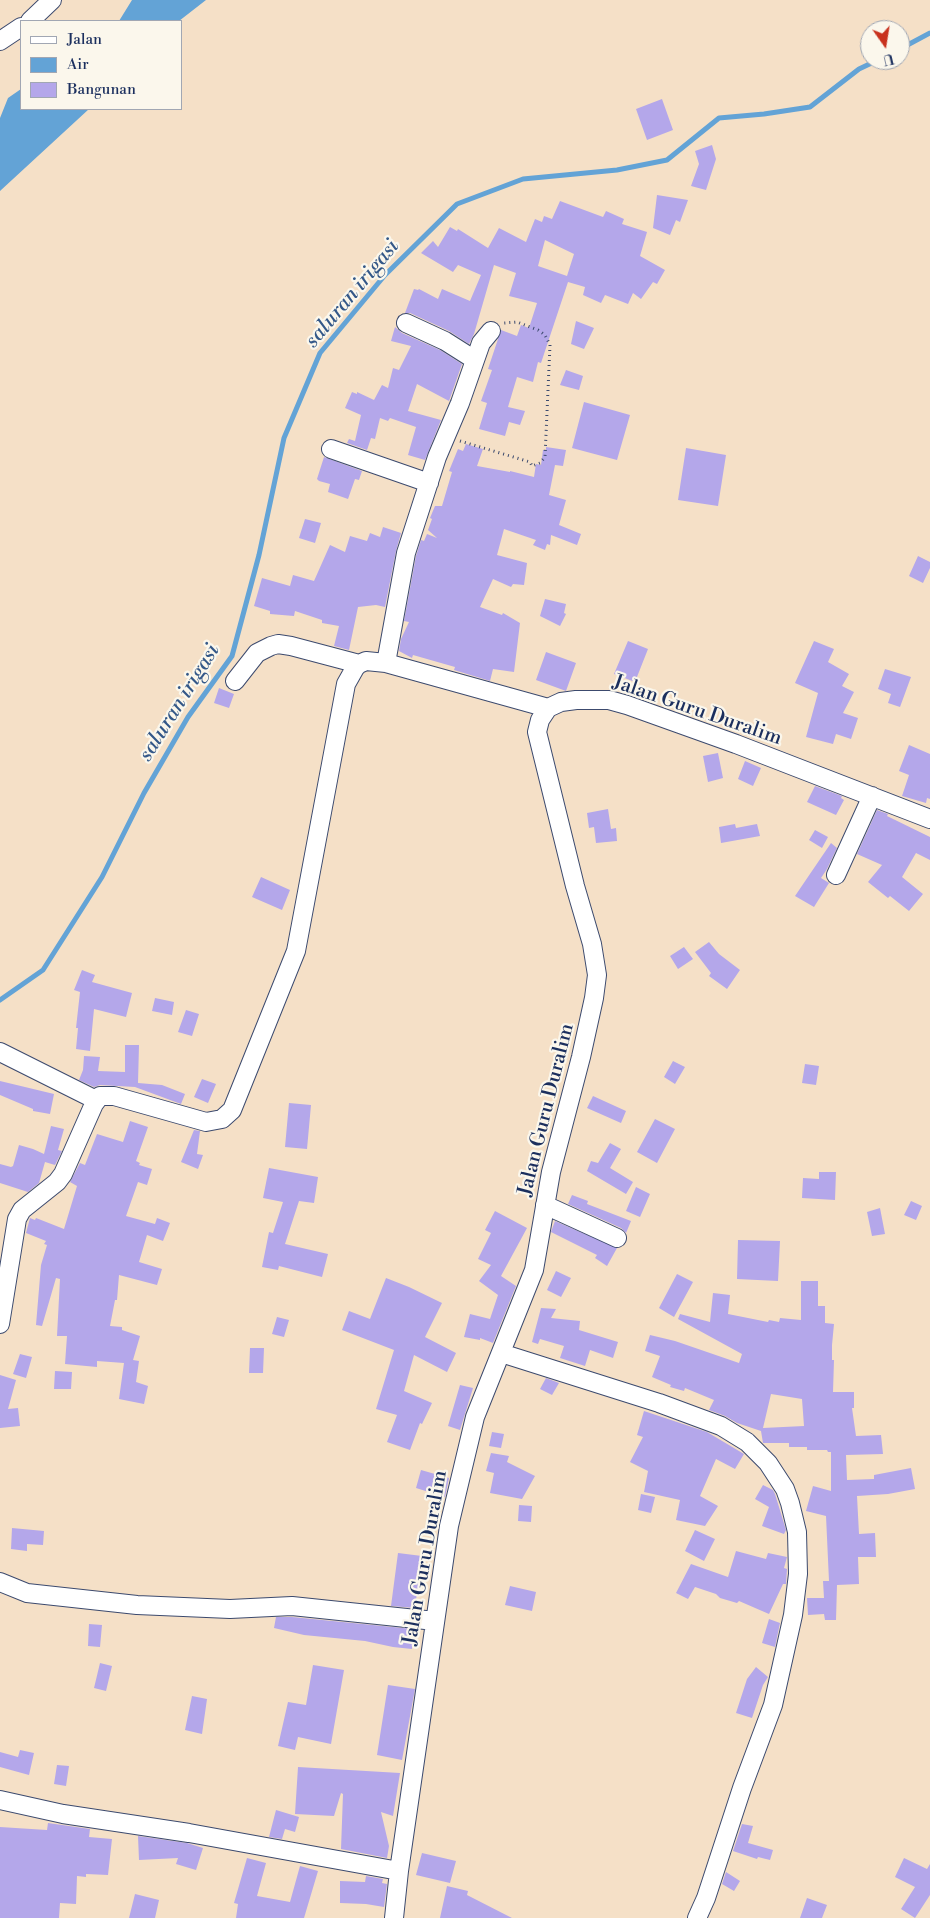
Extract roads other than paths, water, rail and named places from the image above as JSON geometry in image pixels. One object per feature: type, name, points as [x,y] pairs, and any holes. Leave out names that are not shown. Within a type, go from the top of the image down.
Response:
[{"type":"street","points":[[31,20],[52,0]]},
{"type":"street","points":[[0,42],[20,28]]},
{"type":"street","points":[[406,323],[445,341],[475,360]]},
{"type":"street","points":[[386,663],[406,553],[445,436],[460,403],[481,343],[492,331]]},
{"type":"street","points":[[332,449],[429,483]]},
{"type":"street","points":[[235,681],[257,653],[278,644],[359,664]]},
{"type":"street","points":[[0,1324],[17,1219],[22,1210],[57,1182],[63,1174],[96,1100],[102,1095],[114,1096],[206,1122],[222,1119],[232,1110],[296,951],[346,684],[349,676],[359,664],[366,661],[386,663],[548,708]]},
{"type":"street","name":"Jalan Guru Duralim","points":[[394,1918],[448,1526],[476,1417],[534,1270],[551,1172],[591,1017],[597,975],[592,944],[575,886],[537,732],[540,720],[548,708],[561,702],[609,700],[627,705],[930,819]]},
{"type":"street","points":[[836,875],[872,796]]},
{"type":"street","points":[[0,1052],[96,1100]]},
{"type":"street","points":[[546,1205],[617,1238]]},
{"type":"street","points":[[501,1353],[659,1403],[721,1426],[747,1442],[763,1458],[777,1476],[790,1503],[797,1532],[798,1574],[793,1615],[783,1660],[772,1705],[742,1788],[706,1898],[697,1918]]},
{"type":"street","points":[[0,1582],[15,1590],[33,1594],[137,1605],[230,1609],[292,1606],[435,1621]]},
{"type":"street","points":[[0,1800],[63,1814],[189,1833],[399,1871]]},
{"type":"water","points":[[132,0],[206,0],[180,20],[120,20]]},
{"type":"water","points":[[20,90],[20,110],[88,110],[0,191],[0,118],[8,98]]},
{"type":"waterway","name":"saluran irigasi","points":[[910,44],[930,33]]},
{"type":"waterway","name":"saluran irigasi","points":[[0,1000],[43,970],[102,877],[144,793],[188,717],[232,656],[259,555],[284,438],[320,353],[385,275],[457,204],[523,179],[617,170],[667,160],[719,118],[810,107],[860,69]]}]
